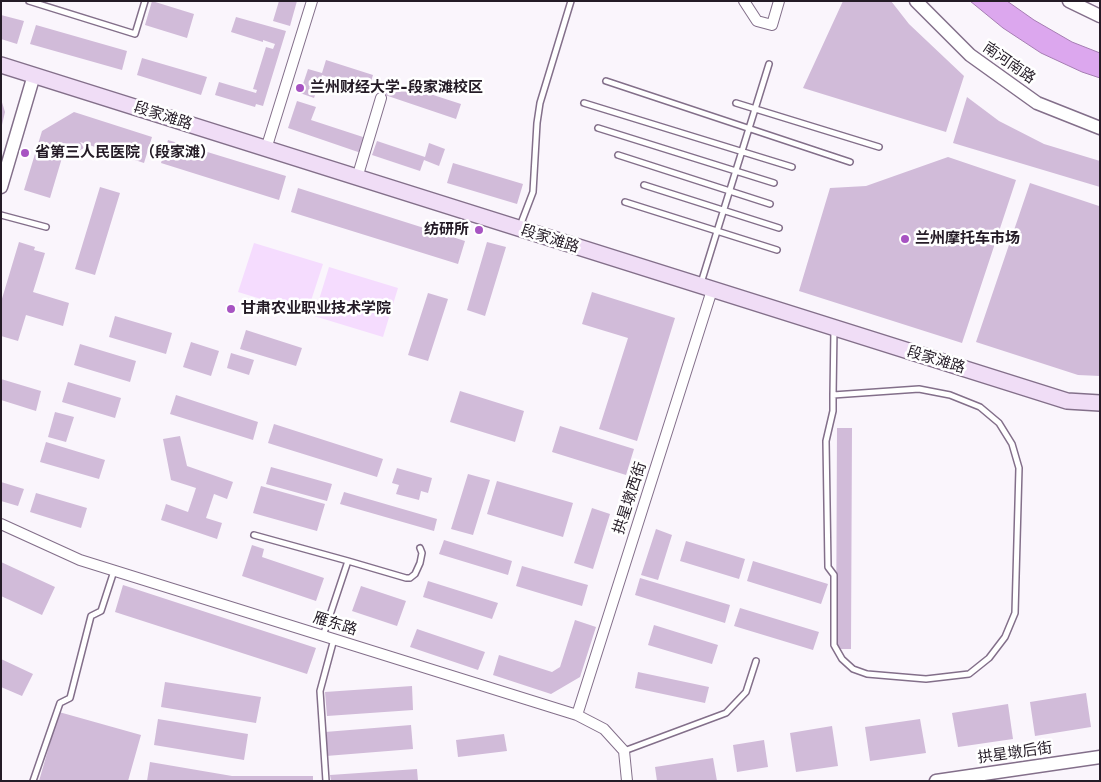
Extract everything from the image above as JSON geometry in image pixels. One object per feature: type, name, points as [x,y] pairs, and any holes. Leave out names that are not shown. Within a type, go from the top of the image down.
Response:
[{"type":"main road","name":"段家滩路","points":[[1,65],[1067,401],[1100,403]]},
{"type":"street","points":[[266,149],[312,1]]},
{"type":"street","points":[[744,1],[757,21],[772,26],[779,1]]},
{"type":"street","name":"南河南路","points":[[916,1],[970,55],[1038,103],[1100,128]]},
{"type":"street","points":[[1069,1],[1100,16]]},
{"type":"street","points":[[2,181],[34,75]]},
{"type":"street","points":[[357,178],[381,98]]},
{"type":"street","name":"拱星墩西街","points":[[577,715],[706,288]]},
{"type":"street","name":"雁东路","points":[[1,524],[80,560],[577,715],[604,730],[624,751]]},
{"type":"street","points":[[624,751],[627,781]]},
{"type":"street","name":"拱星墩后街","points":[[936,781],[1100,757]]},
{"type":"lane","points":[[29,1],[135,34],[145,1]]},
{"type":"lane","points":[[519,229],[533,192],[540,103],[571,1]]},
{"type":"lane","points":[[706,288],[717,231],[769,64]]},
{"type":"lane","points":[[606,81],[850,162]]},
{"type":"lane","points":[[584,103],[792,167]]},
{"type":"lane","points":[[736,103],[879,147]]},
{"type":"lane","points":[[598,128],[774,183]]},
{"type":"lane","points":[[618,155],[770,204]]},
{"type":"lane","points":[[644,185],[779,228]]},
{"type":"lane","points":[[625,202],[778,250]]},
{"type":"lane","points":[[1,214],[46,228]]},
{"type":"lane","points":[[833,395],[919,390],[950,395],[980,407],[999,423],[1012,444],[1019,468],[1015,613],[1005,637],[995,651],[969,674],[926,679],[867,674],[853,669],[842,659],[834,646],[834,575],[828,567],[826,441],[833,411],[833,395],[834,328]]},
{"type":"lane","points":[[254,535],[410,578],[415,574],[420,563],[422,553],[420,548]]},
{"type":"lane","points":[[323,636],[348,561]]},
{"type":"lane","points":[[33,781],[60,703],[70,698],[91,616],[101,611],[114,570]]},
{"type":"lane","points":[[326,781],[320,691],[334,639]]},
{"type":"lane","points":[[624,751],[726,713],[746,692],[756,661]]},
{"type":"shaded area","points":[[970,1],[1007,1],[1034,20],[1072,42],[1100,53],[1100,78],[1041,53],[1003,28]]},
{"type":"shaded area","points":[[254,243],[323,264],[307,313],[238,292]]},
{"type":"shaded area","points":[[329,267],[398,288],[383,337],[314,316]]},
{"type":"building","points":[[152,1],[194,14],[187,38],[145,25]]},
{"type":"building","points":[[279,1],[297,1],[290,26],[273,21]]},
{"type":"building","points":[[843,1],[891,1],[909,24],[964,76],[946,132],[803,88]]},
{"type":"building","points":[[1,15],[24,21],[17,44],[1,39]]},
{"type":"building","points":[[236,17],[286,31],[263,106],[256,104],[255,107],[215,95],[219,82],[256,93],[257,90],[253,89],[266,47],[273,49],[275,44],[231,32]]},
{"type":"building","points":[[36,25],[127,51],[122,70],[30,44]]},
{"type":"building","points":[[142,58],[207,77],[201,95],[137,75]]},
{"type":"building","points":[[326,60],[373,75],[368,91],[322,75],[314,98],[300,93],[308,69],[322,73]]},
{"type":"building","points":[[387,80],[461,104],[456,119],[382,94]]},
{"type":"building","points":[[967,97],[999,121],[1044,144],[1100,161],[1100,187],[953,143]]},
{"type":"building","points":[[1,99],[5,112],[2,125],[1,125]]},
{"type":"building","points":[[297,101],[316,107],[311,120],[366,138],[361,153],[288,128]]},
{"type":"building","points":[[74,112],[152,137],[144,163],[80,142],[84,148],[67,157],[64,151],[50,198],[24,190],[42,131]]},
{"type":"building","points":[[168,140],[286,176],[279,200],[161,163]]},
{"type":"building","points":[[377,141],[425,157],[429,143],[445,149],[439,166],[424,160],[420,171],[372,155]]},
{"type":"building","name":"兰州摩托车市场","points":[[948,157],[1016,180],[962,343],[799,291],[830,188],[866,186]]},
{"type":"building","points":[[453,163],[523,184],[517,204],[447,183]]},
{"type":"building","name":"兰州摩托车市场","points":[[1030,183],[1099,206],[1100,376],[1078,375],[976,342]]},
{"type":"building","points":[[100,187],[120,193],[95,275],[75,269]]},
{"type":"building","points":[[298,188],[465,241],[458,264],[291,212]]},
{"type":"building","points":[[19,242],[35,247],[34,250],[45,253],[33,292],[69,303],[63,326],[26,315],[18,341],[1,336],[1,302]]},
{"type":"building","points":[[487,242],[506,247],[485,316],[467,310]]},
{"type":"building","points":[[592,292],[675,318],[637,441],[599,429],[628,338],[582,324]]},
{"type":"building","points":[[428,293],[448,299],[428,361],[408,355]]},
{"type":"building","points":[[115,316],[172,333],[166,354],[109,337]]},
{"type":"building","points":[[246,330],[302,348],[296,366],[240,349]]},
{"type":"building","points":[[191,342],[219,351],[211,376],[183,367]]},
{"type":"building","points":[[80,344],[136,361],[130,382],[74,365]]},
{"type":"building","points":[[231,353],[254,360],[249,375],[227,368]]},
{"type":"building","points":[[1,379],[41,391],[36,411],[1,400]]},
{"type":"building","points":[[68,382],[121,398],[115,418],[62,402]]},
{"type":"building","points":[[460,391],[524,411],[515,442],[450,422]]},
{"type":"building","points":[[176,395],[258,422],[253,440],[170,414]]},
{"type":"building","points":[[55,412],[74,417],[66,442],[48,437]]},
{"type":"building","points":[[274,424],[383,459],[377,477],[268,443]]},
{"type":"building","points":[[560,426],[634,449],[626,475],[552,452]]},
{"type":"building","points":[[837,428],[852,428],[851,649],[836,649]]},
{"type":"building","points":[[180,436],[187,466],[233,482],[227,499],[214,494],[206,518],[222,523],[217,539],[161,520],[166,504],[188,512],[196,488],[171,480],[163,439]]},
{"type":"building","points":[[46,442],[105,460],[99,479],[40,462]]},
{"type":"building","points":[[271,467],[332,484],[327,501],[266,484]]},
{"type":"building","points":[[397,468],[432,478],[428,493],[421,491],[419,500],[396,494],[399,485],[392,483]]},
{"type":"building","points":[[468,474],[490,480],[473,535],[451,529]]},
{"type":"building","points":[[497,481],[573,503],[563,537],[487,514]]},
{"type":"building","points":[[1,482],[24,489],[18,506],[1,501]]},
{"type":"building","points":[[261,486],[325,504],[317,531],[253,513]]},
{"type":"building","points":[[344,492],[437,519],[434,531],[340,504]]},
{"type":"building","points":[[36,493],[87,508],[81,528],[30,512]]},
{"type":"building","points":[[592,508],[610,514],[593,569],[574,563]]},
{"type":"building","points":[[656,529],[672,535],[658,580],[641,575]]},
{"type":"building","points":[[444,540],[512,561],[508,575],[439,554]]},
{"type":"building","points":[[686,541],[745,559],[739,579],[680,561]]},
{"type":"building","points":[[252,545],[264,549],[262,557],[324,578],[316,601],[242,576]]},
{"type":"building","points":[[753,561],[828,584],[821,604],[747,581]]},
{"type":"building","points":[[1,562],[55,587],[42,615],[1,596]]},
{"type":"building","points":[[522,566],[588,585],[582,606],[516,586]]},
{"type":"building","points":[[640,578],[730,605],[725,623],[635,595]]},
{"type":"building","points":[[428,581],[498,603],[492,619],[423,597]]},
{"type":"building","points":[[123,585],[316,648],[307,674],[115,612]]},
{"type":"building","points":[[361,586],[406,601],[397,626],[352,611]]},
{"type":"building","points":[[740,608],[819,632],[813,650],[734,626]]},
{"type":"building","points":[[575,620],[596,627],[580,677],[551,694],[493,675],[499,655],[552,672],[560,667]]},
{"type":"building","points":[[654,625],[718,645],[712,664],[648,645]]},
{"type":"building","points":[[417,629],[485,652],[478,670],[410,647]]},
{"type":"building","points":[[1,659],[33,674],[22,696],[1,687]]},
{"type":"building","points":[[638,672],[709,687],[705,703],[635,688]]},
{"type":"building","points":[[165,682],[261,697],[256,723],[161,707]]},
{"type":"building","points":[[412,686],[413,710],[327,716],[325,692]]},
{"type":"building","points":[[1086,693],[1091,727],[1035,736],[1030,702]]},
{"type":"building","points":[[1008,704],[1013,739],[958,747],[952,713]]},
{"type":"building","points":[[59,712],[141,735],[128,781],[39,781]]},
{"type":"building","points":[[158,719],[248,734],[244,760],[154,745]]},
{"type":"building","points":[[920,719],[926,753],[870,761],[865,727]]},
{"type":"building","points":[[411,725],[413,749],[326,756],[325,732]]},
{"type":"building","points":[[832,726],[838,766],[796,772],[790,733]]},
{"type":"building","points":[[504,734],[507,751],[458,757],[456,740]]},
{"type":"building","points":[[764,740],[768,767],[737,772],[733,745]]},
{"type":"building","points":[[713,758],[717,781],[657,781],[655,767]]},
{"type":"building","points":[[150,762],[232,776],[313,776],[313,781],[147,781]]},
{"type":"building","points":[[417,769],[418,781],[331,781],[330,775]]},
{"type":"place","name":"兰州财经大学-段家滩校区","points":[[300,88]]},
{"type":"place","name":"省第三人民医院（段家滩）","points":[[25,153]]},
{"type":"place","name":"纺研所","points":[[479,230]]},
{"type":"place","name":"兰州摩托车市场","points":[[905,239]]},
{"type":"place","name":"甘肃农业职业技术学院","points":[[231,309]]}]
